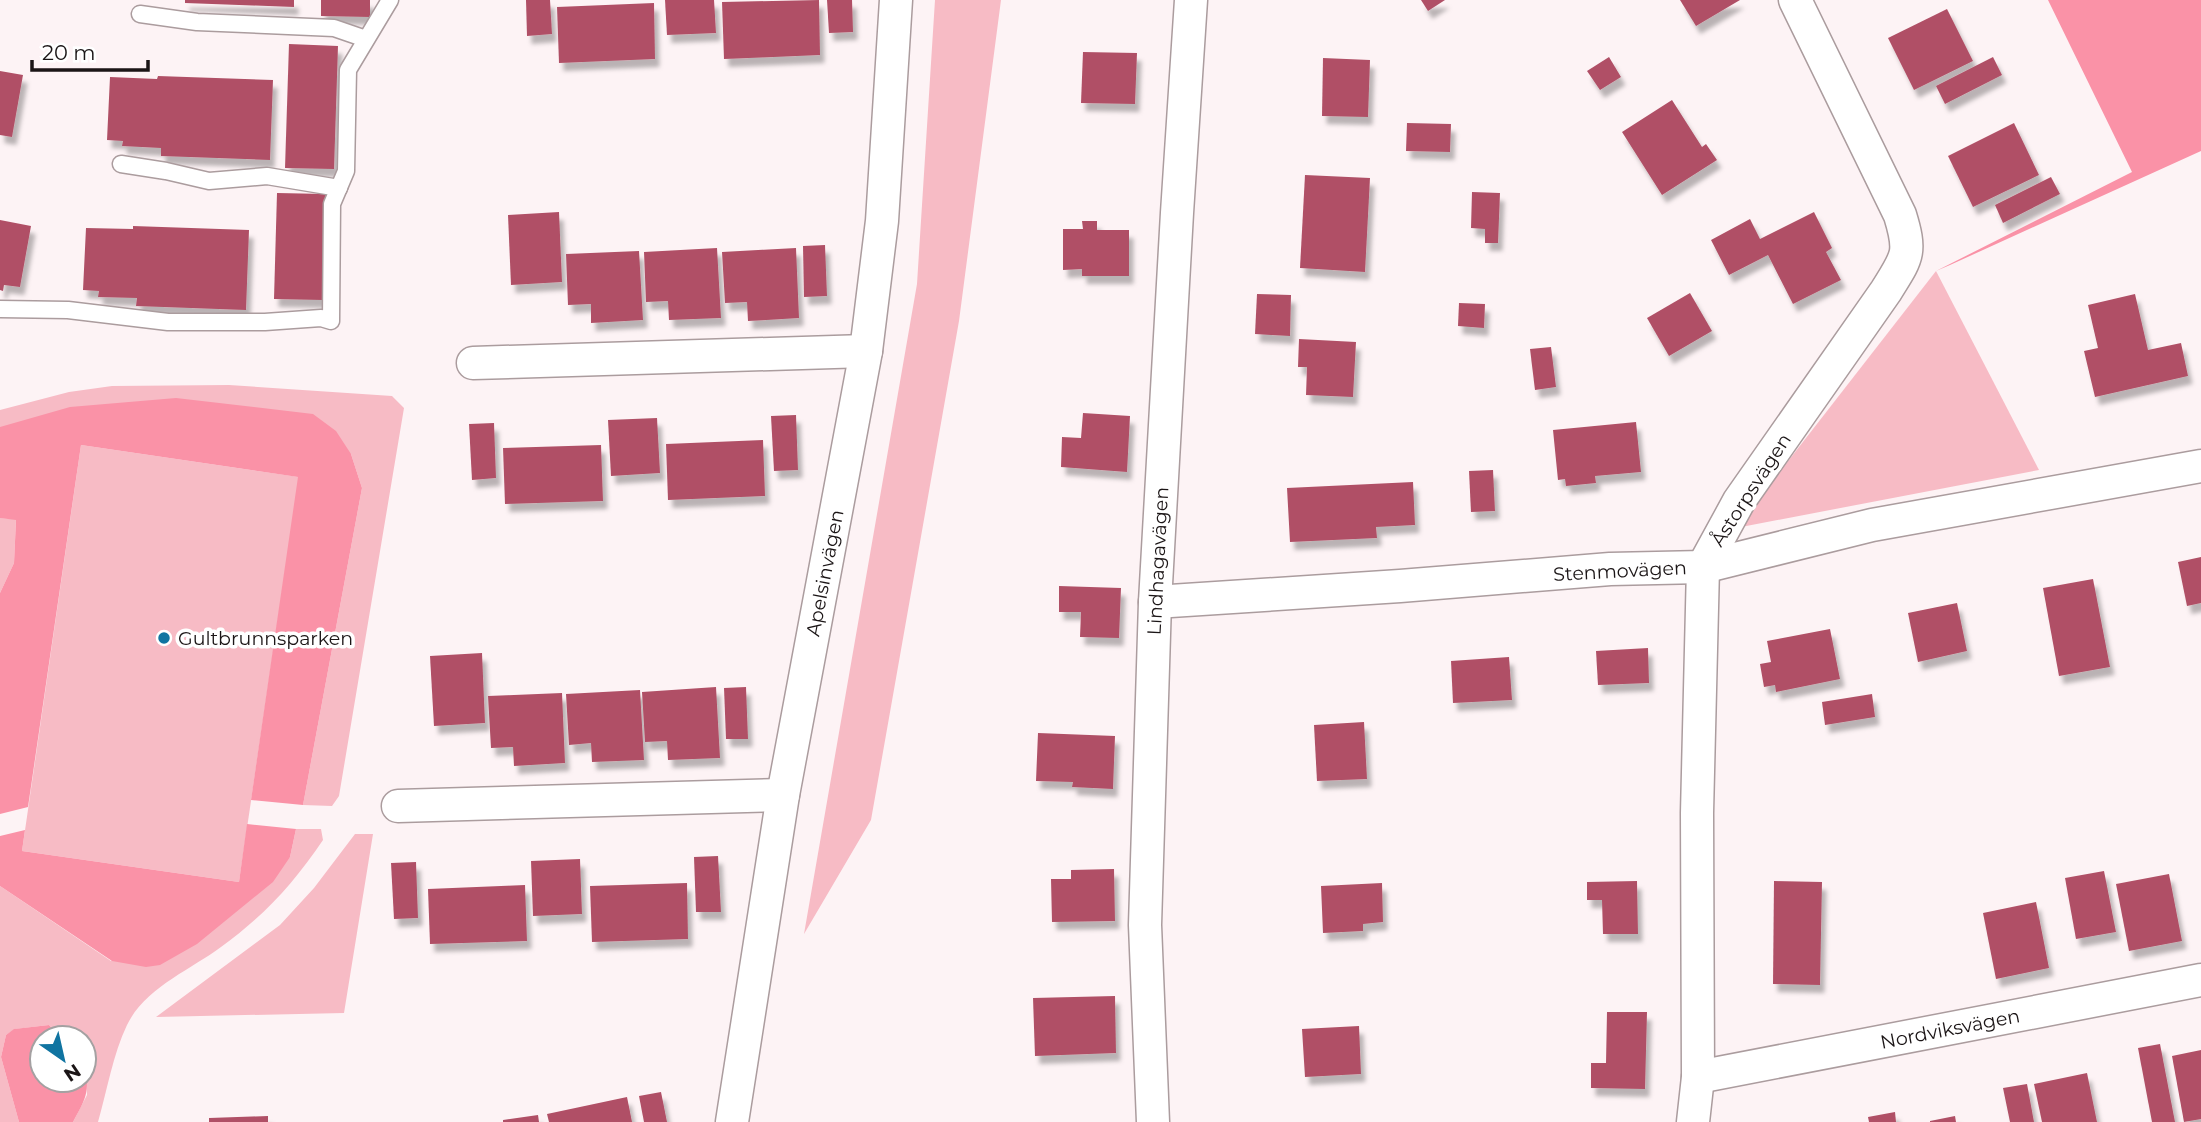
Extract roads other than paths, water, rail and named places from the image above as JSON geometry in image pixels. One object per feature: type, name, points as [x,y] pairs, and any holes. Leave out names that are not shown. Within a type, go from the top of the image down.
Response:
[{"type":"street","name":"Apelsinvägen","points":[[732,1122],[783,795],[866,351],[882,221],[896,0]]},
{"type":"street","name":"Lindhagavägen","points":[[1153,1122],[1145,925],[1155,602],[1191,0]]},
{"type":"street","name":"Åstorpsvägen","points":[[1693,1122],[1698,1077],[1698,813],[1703,567],[1739,501],[1907,257],[1907,239],[1900,215],[1794,0]]},
{"type":"street","points":[[473,363],[866,351]]},
{"type":"street","name":"Stenmovägen","points":[[1155,602],[1610,569],[1703,567],[1872,525],[2201,466]]},
{"type":"street","points":[[398,806],[783,795]]},
{"type":"street","name":"Nordviksvägen","points":[[1698,1077],[2201,980]]},
{"type":"lane","points":[[0,309],[68,310],[168,322],[265,322],[321,318],[331,321],[332,204],[346,171],[348,70],[390,0]]},
{"type":"lane","points":[[140,14],[197,22],[334,28],[366,38]]},
{"type":"lane","points":[[121,164],[209,181],[267,176],[339,188]]},
{"type":"place","name":"Gultbrunnsparken","points":[[164,638]]}]
